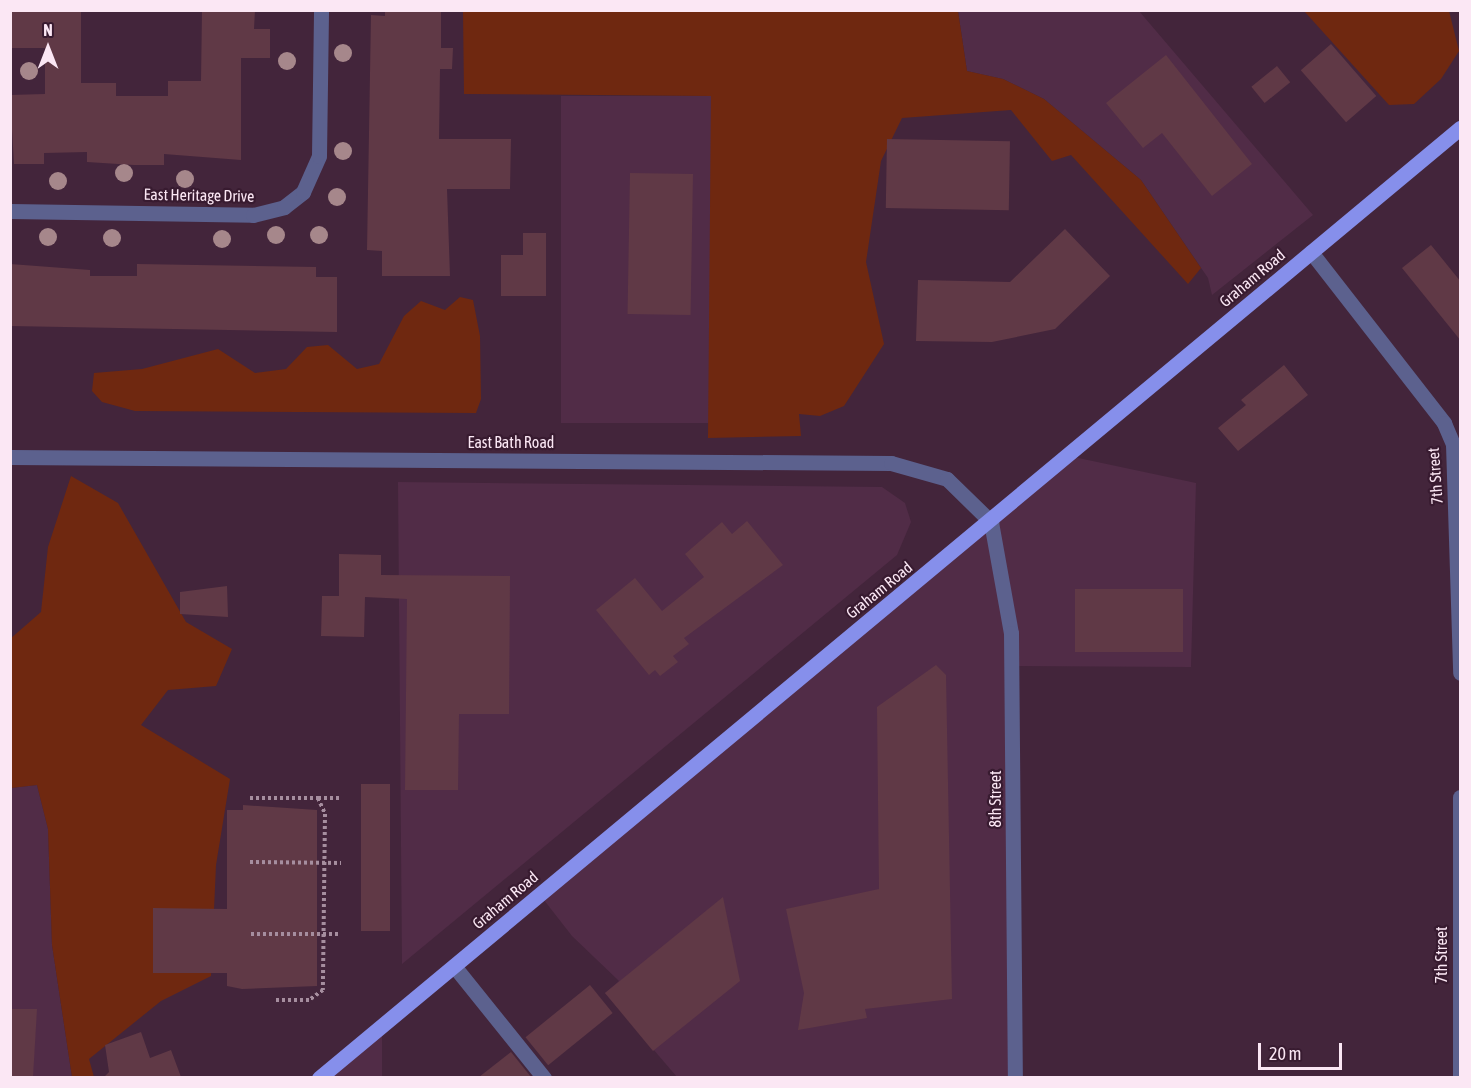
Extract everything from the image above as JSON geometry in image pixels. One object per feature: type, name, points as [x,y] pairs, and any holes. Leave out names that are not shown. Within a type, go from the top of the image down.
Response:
[{"type":"main road","name":"Graham Road","points":[[319,1077],[991,522],[1461,128]]},
{"type":"street","name":"East Heritage Drive","points":[[10,211],[253,214],[284,207],[303,192],[319,156],[321,10]]},
{"type":"street","name":"7th Street","points":[[1311,252],[1444,423],[1453,444],[1461,674]]},
{"type":"street","name":"East Bath Road","points":[[10,457],[891,463],[947,479],[991,522]]},
{"type":"street","name":"8th Street","points":[[991,522],[1011,633],[1015,1077]]},
{"type":"street","name":"7th Street","points":[[1460,1077],[1461,797]]},
{"type":"street","points":[[454,966],[544,1077]]},
{"type":"path","points":[[250,798],[341,798]]},
{"type":"path","points":[[273,1000],[309,1000],[323,990],[325,814],[318,798]]},
{"type":"path","points":[[250,862],[340,863]]},
{"type":"path","points":[[251,934],[340,934]]},
{"type":"shaded area","points":[[463,11],[958,11],[967,71],[1003,79],[1044,99],[1141,180],[1201,268],[1188,284],[1071,155],[1052,161],[1011,110],[902,118],[881,161],[866,262],[884,344],[844,406],[820,416],[799,414],[801,436],[708,438],[711,96],[464,94]]},
{"type":"shaded area","points":[[958,11],[1139,11],[1313,215],[1212,295],[1208,278],[1141,180],[1044,99],[1003,79],[967,71]]},
{"type":"shaded area","points":[[1304,11],[1449,11],[1459,51],[1441,79],[1414,104],[1389,105]]},
{"type":"shaded area","points":[[561,96],[711,96],[711,423],[561,423]]},
{"type":"shaded area","points":[[460,297],[473,300],[480,336],[481,399],[476,413],[135,411],[102,402],[92,391],[94,373],[142,369],[218,349],[255,373],[286,369],[307,347],[328,345],[357,369],[379,364],[404,316],[421,301],[445,310]]},
{"type":"shaded area","points":[[1069,456],[1196,483],[1191,667],[1013,666],[1015,1077],[677,1077],[605,993],[619,981],[572,936],[540,895]]},
{"type":"shaded area","points":[[71,476],[118,503],[186,622],[232,649],[216,686],[168,690],[141,725],[230,779],[216,865],[211,976],[161,1001],[89,1059],[94,1077],[72,1077],[52,945],[48,829],[37,785],[11,788],[10,639],[41,612],[48,547]]},
{"type":"shaded area","points":[[398,482],[882,487],[905,503],[911,522],[897,555],[402,964]]},
{"type":"shaded area","points":[[37,785],[48,829],[52,945],[72,1077],[11,1077],[10,788]]},
{"type":"shaded area","points":[[382,1025],[382,1077],[319,1077]]},
{"type":"building","points":[[10,10],[81,10],[81,83],[116,83],[116,96],[168,96],[168,81],[201,81],[202,10],[255,10],[254,29],[270,29],[270,58],[241,58],[241,160],[164,154],[164,165],[134,165],[87,162],[87,152],[44,153],[44,164],[14,164],[10,95],[45,94],[45,48],[10,48]]},
{"type":"building","points":[[385,10],[441,10],[441,48],[453,48],[452,69],[440,69],[439,139],[511,139],[510,189],[447,189],[450,276],[382,276],[382,251],[367,250],[371,15],[385,16]]},
{"type":"building","points":[[1331,44],[1376,96],[1346,122],[1301,70]]},
{"type":"building","points":[[1166,55],[1252,164],[1212,196],[1162,133],[1143,148],[1106,103]]},
{"type":"building","points":[[1277,66],[1290,82],[1265,103],[1251,87]]},
{"type":"building","points":[[887,139],[1010,141],[1009,210],[886,208]]},
{"type":"building","points":[[630,173],[693,174],[691,315],[628,314]]},
{"type":"building","points":[[1065,229],[1110,276],[1055,329],[992,342],[916,341],[918,280],[1010,282]]},
{"type":"building","points":[[523,233],[546,233],[546,296],[501,296],[501,255],[523,255]]},
{"type":"building","points":[[1431,245],[1461,282],[1461,341],[1402,268]]},
{"type":"building","points":[[10,264],[90,270],[90,276],[137,276],[137,264],[316,267],[316,277],[337,277],[337,332],[10,326]]},
{"type":"building","points":[[1284,365],[1308,395],[1238,451],[1218,428],[1246,405],[1241,400]]},
{"type":"building","points":[[747,521],[783,565],[684,638],[689,644],[673,656],[678,662],[660,676],[655,670],[649,675],[596,610],[635,578],[662,611],[704,577],[685,554],[722,522],[732,534]]},
{"type":"building","points":[[339,554],[381,555],[381,575],[510,576],[509,714],[459,714],[458,790],[405,790],[407,599],[365,597],[364,637],[321,636],[322,596],[339,596]]},
{"type":"building","points":[[227,586],[228,617],[180,614],[180,592]]},
{"type":"building","points":[[1075,589],[1183,589],[1183,652],[1075,652]]},
{"type":"building","points":[[936,665],[946,675],[952,999],[865,1009],[867,1018],[798,1030],[804,993],[786,909],[879,889],[877,707]]},
{"type":"building","points":[[361,784],[390,784],[390,931],[361,931]]},
{"type":"building","points":[[243,805],[317,810],[317,986],[242,989],[227,986],[227,973],[153,973],[153,908],[227,909],[227,810],[243,810]]},
{"type":"building","points":[[723,897],[740,981],[653,1051],[605,993]]},
{"type":"building","points":[[590,985],[613,1013],[548,1065],[525,1037]]},
{"type":"building","points":[[10,1009],[37,1009],[33,1077],[10,1077]]},
{"type":"building","points":[[141,1032],[150,1058],[171,1050],[181,1077],[104,1077],[109,1072],[105,1045]]},
{"type":"building","points":[[511,1052],[531,1077],[479,1077]]}]
